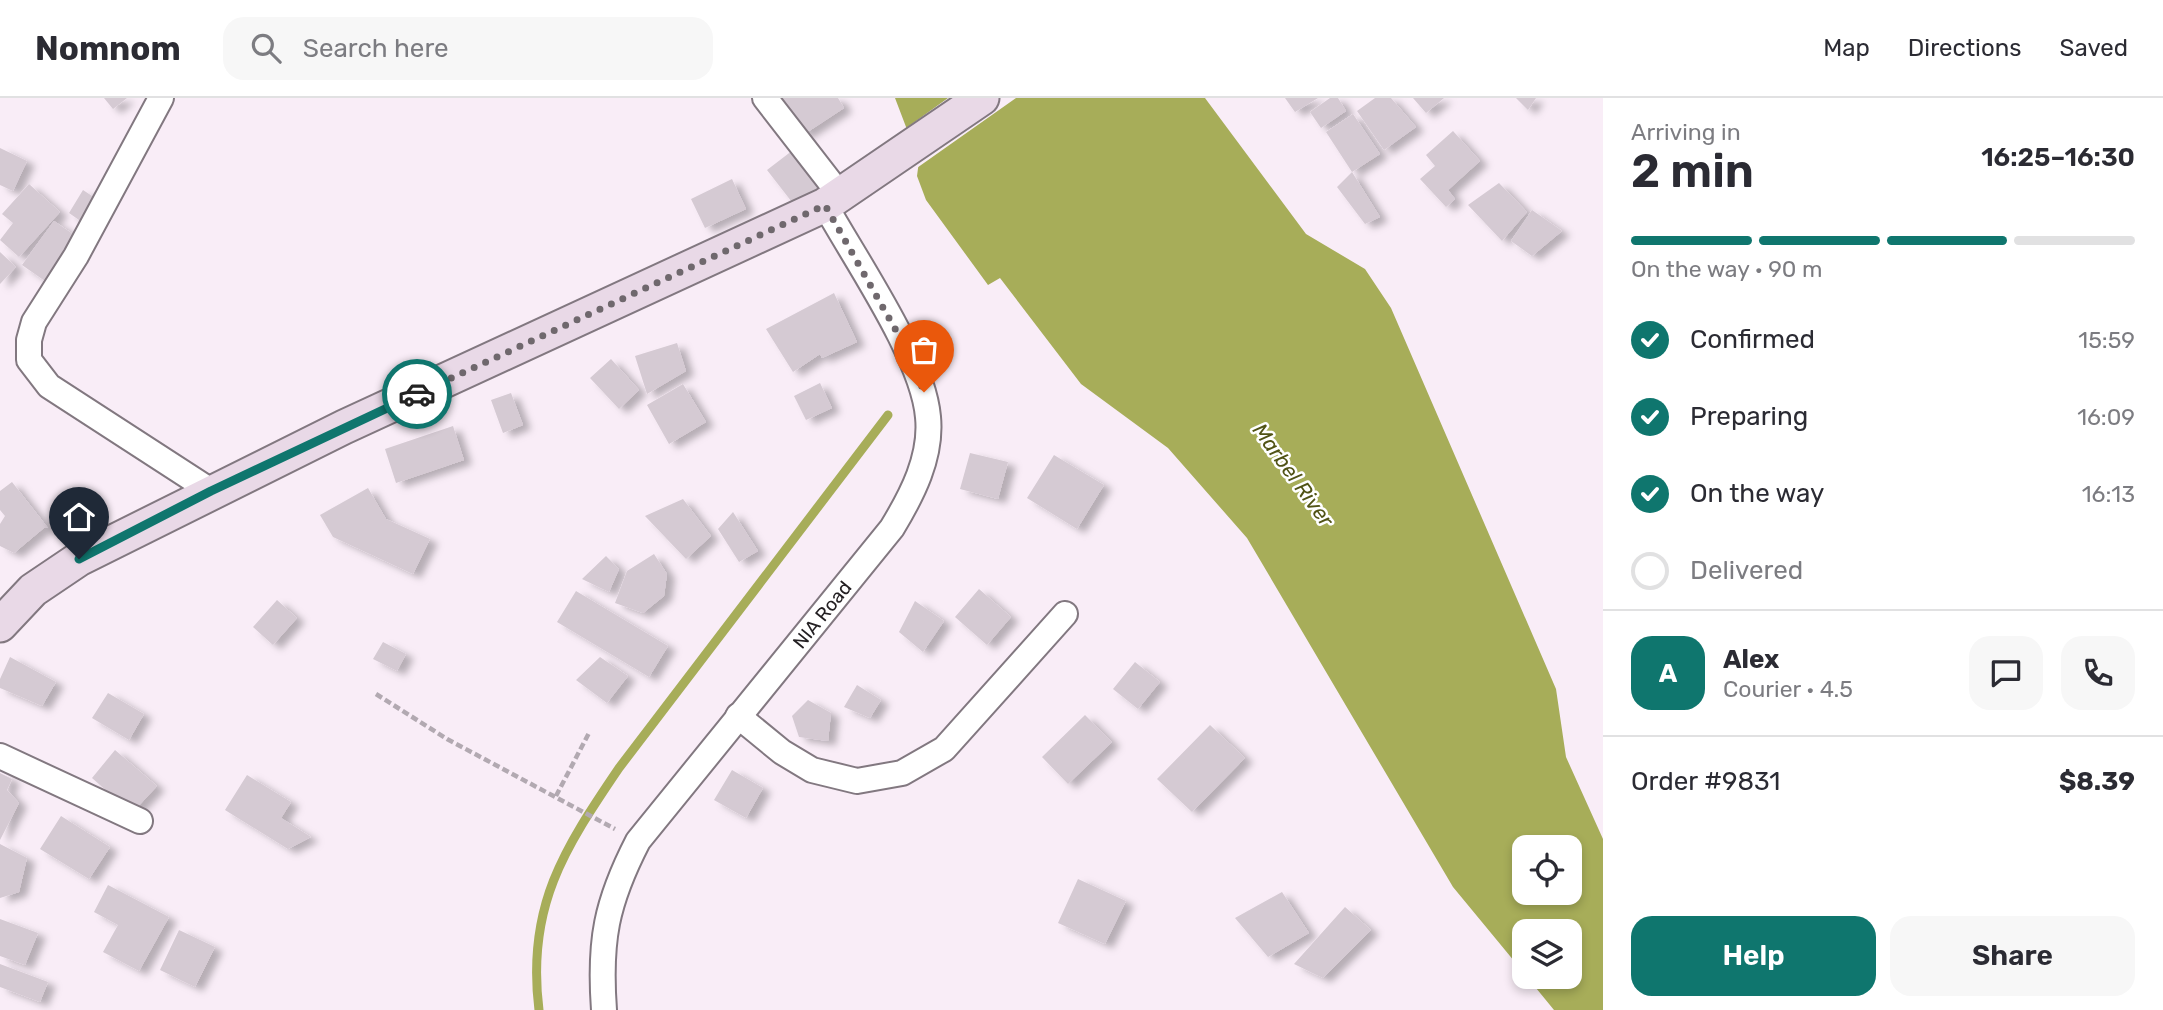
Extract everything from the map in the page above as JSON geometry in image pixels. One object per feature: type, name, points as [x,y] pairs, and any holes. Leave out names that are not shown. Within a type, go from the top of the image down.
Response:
[{"type":"main road","points":[[0,625],[33,590],[79,559],[211,491],[833,201],[982,98]]},
{"type":"street","points":[[161,98],[76,256],[34,322],[29,340],[29,360],[49,386],[211,491]]},
{"type":"street","name":"NIA Road","points":[[604,1010],[604,926],[619,877],[638,841],[892,528],[914,492],[925,454],[929,420],[924,392],[911,357],[833,201],[765,98]]},
{"type":"street","points":[[738,716],[782,752],[813,770],[857,780],[902,773],[944,749],[1065,614]]},
{"type":"street","points":[[0,756],[141,821]]},
{"type":"path","points":[[376,694],[447,739],[598,819]]},
{"type":"path","points":[[556,796],[590,731]]},
{"type":"water","name":"Marbel River","points":[[895,98],[1205,98],[1306,234],[1365,269],[1391,308],[1556,689],[1566,757],[1603,839],[1603,1010],[1554,1010],[1537,989],[1582,989],[1582,919],[1512,919],[1512,958],[1453,887],[1247,538],[1168,448],[1081,384],[1000,278],[988,285],[926,200],[917,176],[919,161]]},
{"type":"pier","points":[[948,98],[1016,98],[914,170],[915,162],[902,131]]},
{"type":"building","points":[[104,98],[127,98],[113,109]]},
{"type":"building","points":[[778,98],[838,98],[844,108],[803,135]]},
{"type":"building","points":[[1285,98],[1318,98],[1295,112]]},
{"type":"building","points":[[1330,98],[1338,98],[1346,111],[1321,128],[1310,112]]},
{"type":"building","points":[[1375,98],[1391,98],[1416,127],[1384,150],[1357,111]]},
{"type":"building","points":[[1413,98],[1444,98],[1426,113]]},
{"type":"building","points":[[1516,98],[1536,98],[1528,110]]},
{"type":"building","points":[[1353,114],[1380,154],[1352,172],[1326,132]]},
{"type":"building","points":[[1453,131],[1480,161],[1448,190],[1455,199],[1446,207],[1420,179],[1435,166],[1426,155]]},
{"type":"building","points":[[797,147],[825,184],[795,206],[767,170]]},
{"type":"building","points":[[0,148],[27,161],[13,191],[0,185]]},
{"type":"building","points":[[1352,172],[1380,217],[1365,224],[1337,187]]},
{"type":"building","points":[[732,179],[746,209],[705,228],[691,199]]},
{"type":"building","points":[[1499,183],[1527,212],[1502,241],[1468,205]]},
{"type":"building","points":[[29,184],[60,212],[19,257],[0,240],[13,223],[2,214]]},
{"type":"building","points":[[83,190],[95,198],[82,222],[69,213]]},
{"type":"building","points":[[1532,210],[1562,231],[1532,256],[1511,241]]},
{"type":"building","points":[[54,221],[77,237],[45,281],[22,265]]},
{"type":"building","points":[[0,252],[16,267],[0,284]]},
{"type":"building","points":[[834,293],[857,342],[822,358],[820,354],[793,372],[766,329]]},
{"type":"building","points":[[677,343],[686,371],[647,394],[635,356]]},
{"type":"building","points":[[611,359],[639,390],[619,409],[590,378]]},
{"type":"building","points":[[820,383],[832,408],[806,420],[794,396]]},
{"type":"building","points":[[683,384],[706,422],[669,444],[647,405]]},
{"type":"building","points":[[511,393],[523,425],[503,433],[491,400]]},
{"type":"building","points":[[453,426],[464,460],[396,483],[385,449]]},
{"type":"building","points":[[970,453],[1008,462],[998,499],[960,489]]},
{"type":"building","points":[[1054,455],[1104,485],[1077,529],[1027,498]]},
{"type":"building","points":[[12,482],[48,528],[45,527],[14,553],[0,546],[0,524],[5,516],[0,510],[0,491]]},
{"type":"building","points":[[368,488],[386,519],[430,539],[413,574],[333,537],[320,515]]},
{"type":"building","points":[[683,499],[711,536],[686,559],[645,516]]},
{"type":"building","points":[[733,512],[758,551],[739,562],[718,529]]},
{"type":"building","points":[[654,554],[667,574],[664,596],[643,613],[615,603],[627,571]]},
{"type":"building","points":[[606,556],[619,569],[609,592],[582,579]]},
{"type":"building","points":[[979,589],[1011,617],[987,645],[955,617]]},
{"type":"building","points":[[576,591],[668,646],[649,677],[557,622]]},
{"type":"building","points":[[277,600],[297,618],[273,645],[253,627]]},
{"type":"building","points":[[915,601],[944,621],[923,652],[899,632]]},
{"type":"building","points":[[383,642],[406,654],[397,671],[373,659]]},
{"type":"building","points":[[10,657],[56,682],[42,706],[0,688],[0,679]]},
{"type":"building","points":[[600,657],[628,676],[607,703],[576,680]]},
{"type":"building","points":[[1135,662],[1160,682],[1138,709],[1113,689]]},
{"type":"building","points":[[857,685],[881,700],[870,718],[844,707]]},
{"type":"building","points":[[108,693],[144,714],[129,740],[92,718]]},
{"type":"building","points":[[808,700],[831,713],[828,741],[799,737],[792,716]]},
{"type":"building","points":[[1085,715],[1112,742],[1068,784],[1042,757]]},
{"type":"building","points":[[1210,725],[1245,758],[1192,812],[1157,779]]},
{"type":"building","points":[[115,750],[157,786],[132,813],[92,778]]},
{"type":"building","points":[[732,770],[763,788],[746,818],[714,800]]},
{"type":"building","points":[[0,773],[12,779],[7,790],[19,803],[0,840]]},
{"type":"building","points":[[247,775],[291,802],[281,818],[311,837],[288,849],[225,810]]},
{"type":"building","points":[[61,816],[110,847],[89,879],[40,849]]},
{"type":"building","points":[[0,844],[27,858],[19,892],[0,898]]},
{"type":"building","points":[[1078,879],[1126,901],[1105,944],[1058,923]]},
{"type":"building","points":[[108,885],[169,917],[139,971],[103,952],[118,925],[94,912]]},
{"type":"building","points":[[1282,892],[1309,933],[1268,957],[1235,918]]},
{"type":"building","points":[[1345,907],[1371,930],[1323,978],[1294,964]]},
{"type":"building","points":[[0,919],[38,933],[25,965],[0,956]]},
{"type":"building","points":[[179,930],[215,947],[195,987],[160,970]]},
{"type":"building","points":[[0,964],[48,982],[40,1002],[0,987]]},
{"type":"waterway","points":[[539,1010],[536,973],[538,940],[544,910],[566,853],[581,825],[619,768],[888,415]]},
{"type":"way so far","points":[[417,394],[825,205],[911,357],[924,392]]},
{"type":"route","points":[[79,559],[211,491],[417,394]]}]
